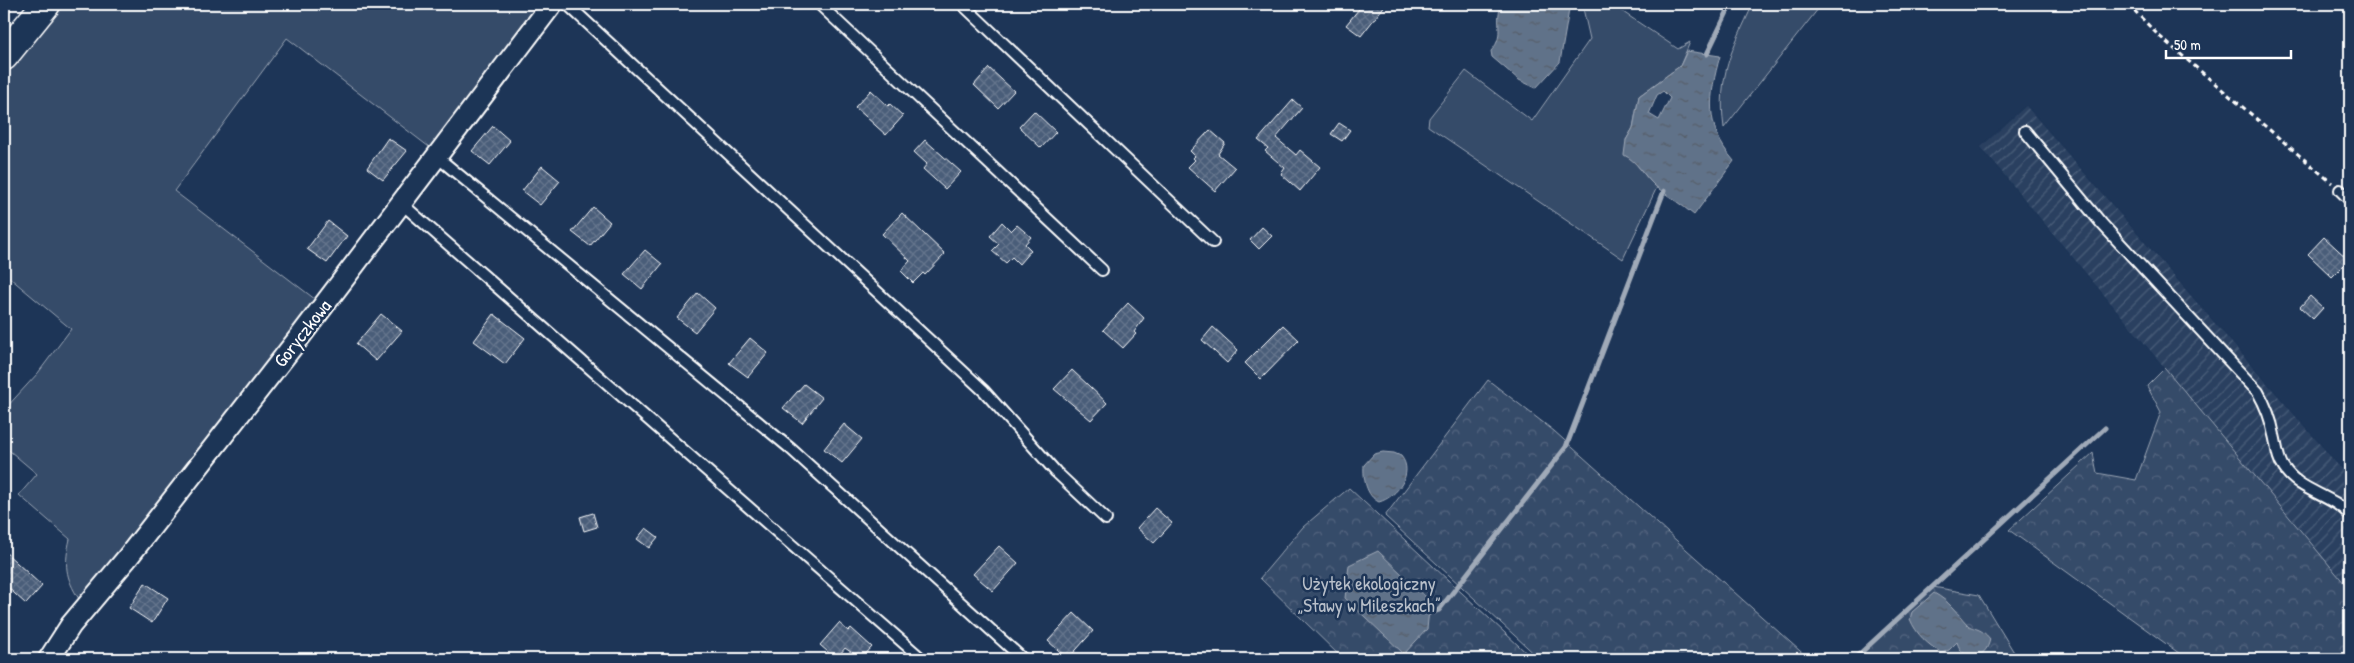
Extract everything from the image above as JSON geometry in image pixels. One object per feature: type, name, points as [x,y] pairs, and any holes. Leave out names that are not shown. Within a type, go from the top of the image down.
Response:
[{"type":"street","points":[[4,56],[46,4]]},
{"type":"street","name":"Goryczkowa","points":[[49,659],[71,625],[128,557],[296,342],[552,4]]},
{"type":"lane","points":[[567,4],[984,391],[1056,472],[1106,519]]},
{"type":"lane","points":[[819,4],[1102,270]]},
{"type":"lane","points":[[962,4],[1214,242]]},
{"type":"lane","points":[[2025,131],[2102,224],[2258,392],[2268,409],[2277,453],[2284,468],[2298,484],[2337,503],[2350,515]]},
{"type":"lane","points":[[436,156],[791,449],[1024,659]]},
{"type":"lane","points":[[2340,190],[2350,200]]},
{"type":"lane","points":[[401,203],[922,659]]},
{"type":"path","points":[[2128,4],[2158,35],[2340,190]]},
{"type":"shaded area","points":[[2026,106],[2350,479],[2350,590],[1981,147]]},
{"type":"green space","points":[[61,4],[547,4],[433,150],[287,38],[174,191],[320,303],[79,599],[68,577],[67,556],[70,539],[19,495],[37,474],[4,446],[4,410],[38,373],[71,329],[4,273],[4,76]]},
{"type":"green space","points":[[1582,4],[1611,4],[1678,49],[1690,42],[1680,66],[1639,96],[1633,128],[1626,140],[1638,166],[1657,187],[1623,259],[1428,126],[1429,118],[1466,71],[1532,121],[1590,39]]},
{"type":"green space","points":[[1753,4],[1822,4],[1724,128],[1722,109],[1728,63]]},
{"type":"green space","points":[[2165,368],[2350,590],[2350,655],[2346,659],[2187,659],[2009,530],[2093,453],[2097,473],[2136,480],[2161,412],[2147,386]]},
{"type":"green space","points":[[1488,380],[1554,431],[1809,659],[1540,659],[1385,516]]},
{"type":"green space","name":"Użytek ekologiczny „Stawy w Mileszkach”","points":[[1349,488],[1533,659],[1343,659],[1260,578],[1303,527]]},
{"type":"green space","points":[[1933,587],[1979,595],[2015,654],[2012,659],[1854,659]]},
{"type":"water","points":[[1503,4],[1570,4],[1560,62],[1536,88],[1519,80],[1492,57],[1491,51],[1498,39],[1499,15]]},
{"type":"water","points":[[1687,51],[1720,56],[1713,84],[1713,123],[1724,148],[1734,161],[1694,215],[1655,186],[1637,165],[1624,155],[1626,140],[1633,128],[1639,96],[1680,66]],"holes":[[[1663,91],[1670,98],[1659,120],[1649,114],[1657,95]]]},
{"type":"water","points":[[1383,452],[1401,456],[1406,470],[1405,477],[1398,490],[1379,502],[1368,491],[1364,475],[1364,465],[1374,454]]},
{"type":"water","points":[[1378,551],[1430,601],[1427,629],[1404,654],[1345,598],[1349,565]]},
{"type":"water","points":[[1934,593],[1948,603],[1969,626],[1980,630],[1990,639],[1984,652],[1974,657],[1969,656],[1960,649],[1957,642],[1949,650],[1942,653],[1927,643],[1919,634],[1910,619],[1912,612]]},
{"type":"building","points":[[1363,4],[1386,4],[1361,36],[1346,25]]},
{"type":"building","points":[[989,68],[1014,91],[998,108],[974,85]]},
{"type":"building","points":[[871,90],[888,106],[890,104],[903,116],[886,135],[855,107]]},
{"type":"building","points":[[1293,100],[1302,108],[1276,138],[1296,155],[1300,150],[1320,167],[1300,191],[1281,174],[1285,168],[1265,151],[1268,148],[1258,140]]},
{"type":"building","points":[[1034,111],[1056,132],[1041,148],[1019,127]]},
{"type":"building","points":[[1339,123],[1350,130],[1342,141],[1331,134]]},
{"type":"building","points":[[493,126],[510,141],[490,165],[472,151]]},
{"type":"building","points":[[1210,130],[1225,143],[1218,154],[1235,168],[1215,191],[1188,167],[1195,160],[1193,158],[1195,156],[1190,151]]},
{"type":"building","points":[[388,138],[407,151],[383,180],[367,168]]},
{"type":"building","points":[[925,140],[961,172],[945,189],[923,169],[927,164],[914,152]]},
{"type":"building","points":[[542,166],[560,181],[540,205],[522,191]]},
{"type":"building","points":[[593,207],[610,222],[590,246],[572,232]]},
{"type":"building","points":[[902,213],[945,254],[925,275],[923,273],[913,283],[901,271],[910,261],[882,234]]},
{"type":"building","points":[[328,221],[347,236],[327,263],[307,249]]},
{"type":"building","points":[[1002,222],[1011,231],[1017,225],[1031,237],[1025,244],[1031,250],[1019,264],[1012,257],[1006,263],[992,251],[999,244],[990,236]]},
{"type":"building","points":[[1262,227],[1272,236],[1259,249],[1250,240]]},
{"type":"building","points":[[2324,237],[2349,260],[2332,277],[2308,254]]},
{"type":"building","points":[[645,250],[662,264],[642,289],[624,274]]},
{"type":"building","points":[[698,293],[715,308],[695,332],[677,318]]},
{"type":"building","points":[[2310,296],[2323,308],[2313,319],[2300,307]]},
{"type":"building","points":[[1128,303],[1144,318],[1134,332],[1136,334],[1123,348],[1103,330]]},
{"type":"building","points":[[381,314],[402,331],[376,361],[356,344]]},
{"type":"building","points":[[494,314],[525,338],[505,364],[474,341]]},
{"type":"building","points":[[1283,325],[1299,340],[1261,379],[1245,363]]},
{"type":"building","points":[[1213,327],[1238,350],[1227,363],[1202,340]]},
{"type":"building","points":[[750,338],[768,353],[748,377],[729,363]]},
{"type":"building","points":[[1072,370],[1107,403],[1091,420],[1054,389]]},
{"type":"building","points":[[804,384],[822,398],[802,423],[783,408]]},
{"type":"building","points":[[844,424],[862,439],[842,463],[824,449]]},
{"type":"building","points":[[1155,508],[1172,523],[1154,543],[1137,528]]},
{"type":"building","points":[[593,513],[597,527],[584,531],[580,517]]},
{"type":"building","points":[[646,528],[658,537],[649,548],[637,539]]},
{"type":"building","points":[[999,546],[1018,563],[993,591],[973,574]]},
{"type":"building","points":[[4,551],[42,586],[26,604],[4,584]]},
{"type":"building","points":[[145,583],[168,598],[152,623],[129,608]]},
{"type":"building","points":[[1074,613],[1093,631],[1068,659],[1048,641]]},
{"type":"building","points":[[839,623],[848,631],[851,628],[872,647],[861,659],[845,648],[836,659],[820,645]]},
{"type":"waterway","points":[[1707,54],[1731,4]]},
{"type":"waterway","points":[[1429,613],[1439,610],[1566,447],[1664,191]]},
{"type":"waterway","points":[[1854,659],[2105,428]]}]
